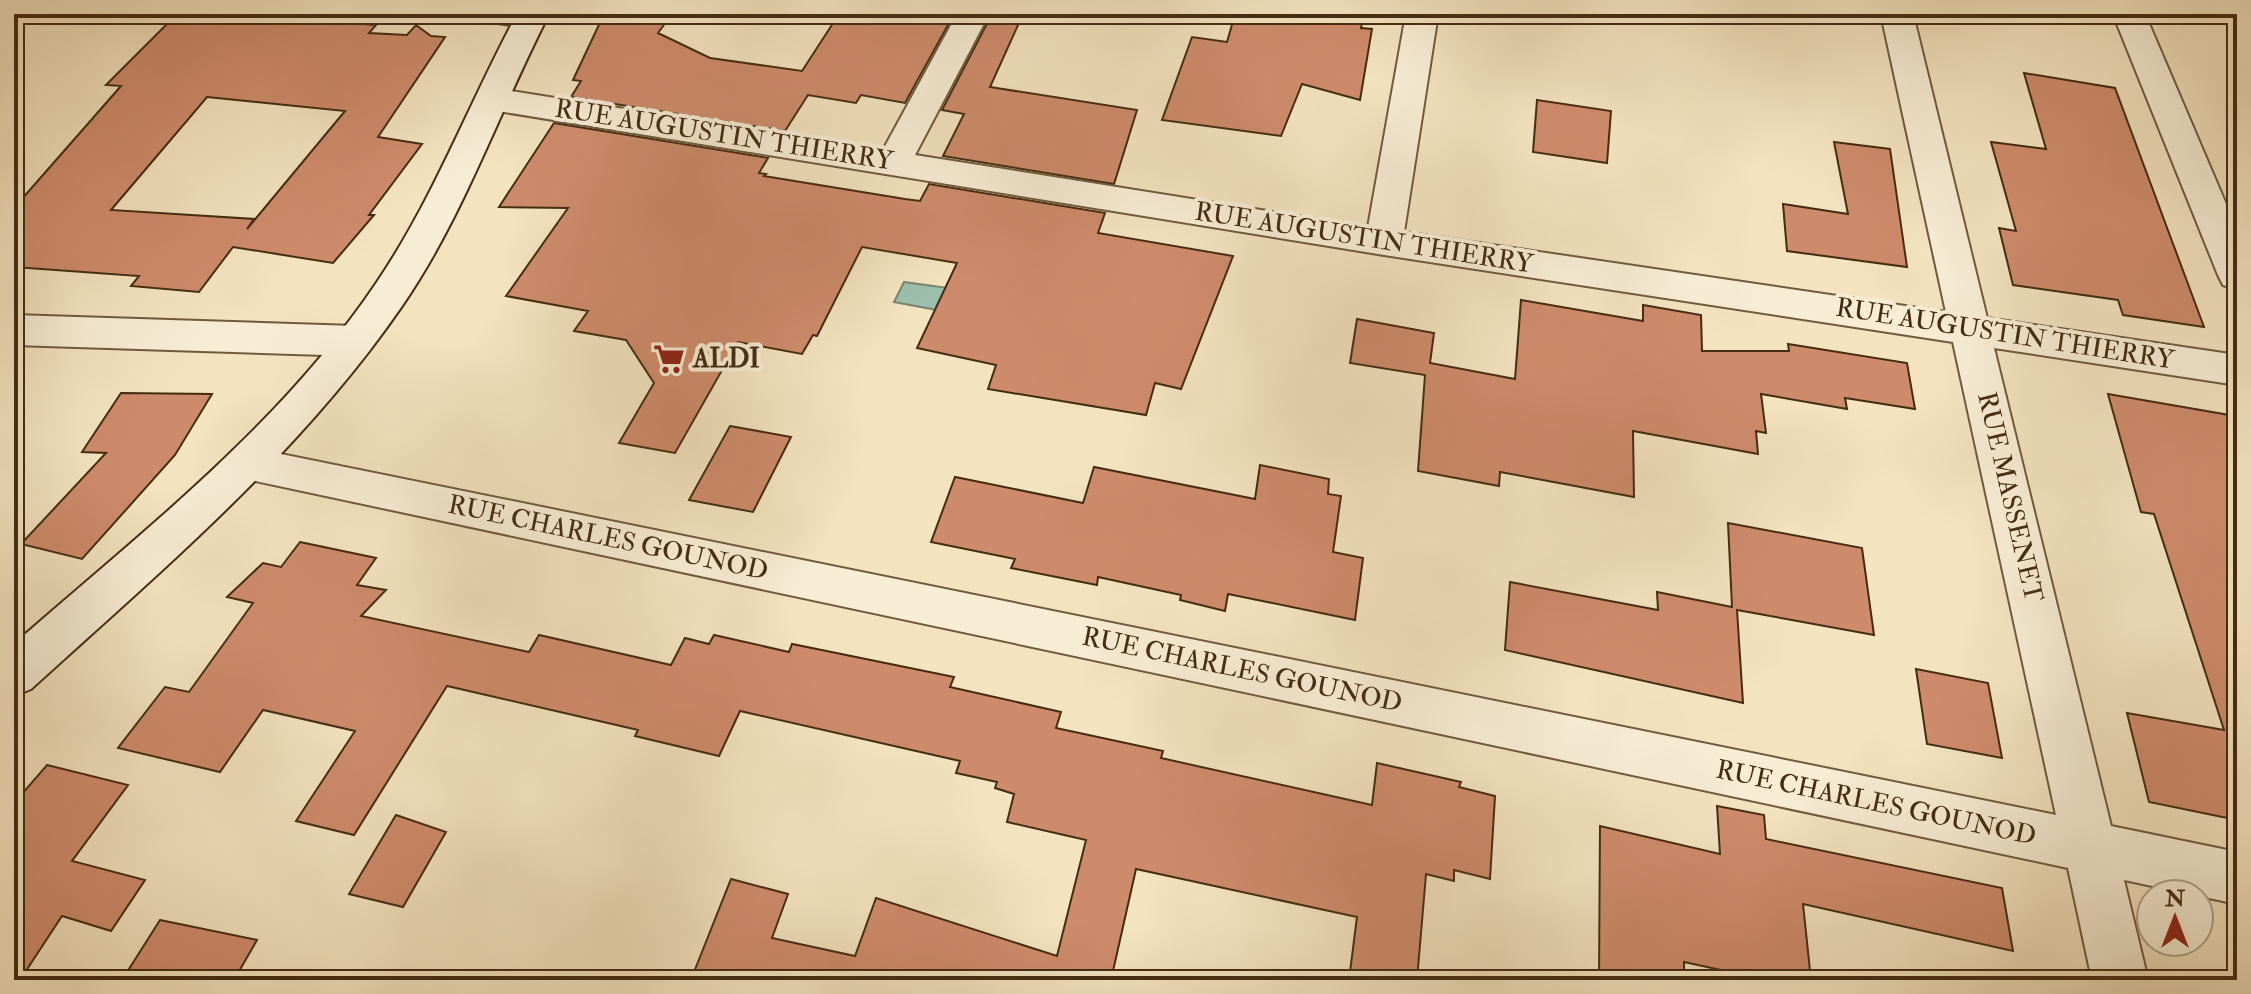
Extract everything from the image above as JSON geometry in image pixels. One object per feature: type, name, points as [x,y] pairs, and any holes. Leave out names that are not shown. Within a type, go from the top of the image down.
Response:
[{"type":"street","points":[[894,162],[973,14]]},
{"type":"street","points":[[1384,242],[1422,14]]},
{"type":"street","name":"RUE MASSENET","points":[[1897,14],[2120,980]]},
{"type":"street","points":[[2129,14],[2237,275]]},
{"type":"street","points":[[14,674],[247,464],[355,341],[418,249],[492,99],[519,15]]},
{"type":"street","name":"RUE AUGUSTIN THIERRY","points":[[492,99],[1384,242],[2237,370]]},
{"type":"street","points":[[14,330],[355,341]]},
{"type":"street","name":"RUE CHARLES GOUNOD","points":[[247,464],[2237,878]]},
{"type":"shaded area","points":[[904,282],[963,290],[953,313],[894,302]]},
{"type":"building","points":[[177,14],[239,14],[376,25],[369,33],[407,35],[416,25],[431,36],[445,37],[378,137],[422,144],[369,215],[374,215],[333,263],[233,247],[199,292],[131,286],[139,276],[14,267],[14,208],[121,86],[106,85]],"holes":[[[207,97],[345,111],[247,229],[254,219],[111,210]]]},
{"type":"building","points":[[604,14],[672,14],[658,33],[710,58],[802,71],[839,14],[954,14],[905,103],[861,95],[856,103],[808,95],[785,131],[571,97],[581,81],[573,80]]},
{"type":"building","points":[[992,14],[1023,14],[990,87],[1137,110],[1114,184],[943,156],[964,114],[942,110]]},
{"type":"building","points":[[1235,14],[1364,14],[1361,28],[1372,29],[1360,100],[1302,84],[1281,136],[1162,120],[1192,37],[1227,42]]},
{"type":"building","points":[[2024,73],[2115,88],[2204,327],[2123,315],[2118,300],[2013,285],[1999,228],[2016,231],[1991,142],[2046,149]]},
{"type":"building","points":[[1537,100],[1611,111],[1607,163],[1533,152]]},
{"type":"building","points":[[554,123],[768,158],[759,173],[766,174],[764,176],[920,201],[929,184],[1105,213],[1098,233],[1233,256],[1181,389],[1155,383],[1146,415],[988,389],[996,365],[917,348],[957,263],[862,247],[817,336],[813,335],[802,354],[738,342],[675,453],[619,443],[654,383],[626,340],[574,331],[588,311],[506,296],[568,208],[499,207]]},
{"type":"building","points":[[1834,142],[1890,149],[1907,267],[1787,251],[1783,204],[1848,214]]},
{"type":"building","points":[[1521,300],[1643,321],[1643,305],[1701,315],[1702,351],[1789,351],[1788,344],[1907,363],[1915,409],[1845,398],[1847,409],[1761,394],[1766,433],[1756,431],[1758,454],[1633,431],[1634,497],[1500,472],[1499,486],[1418,471],[1425,375],[1350,363],[1357,319],[1434,333],[1430,363],[1515,379]]},
{"type":"building","points":[[121,393],[212,394],[175,455],[82,559],[21,544],[106,453],[82,452]]},
{"type":"building","points":[[2108,394],[2229,415],[2237,436],[2237,820],[2149,802],[2127,713],[2224,730],[2154,514],[2141,512]]},
{"type":"building","points":[[730,426],[791,437],[753,512],[689,500]]},
{"type":"building","points":[[1260,465],[1329,479],[1328,494],[1341,496],[1333,552],[1363,558],[1355,620],[1228,594],[1225,611],[1180,600],[1181,595],[1098,577],[1097,585],[1011,568],[1015,559],[931,542],[955,477],[1083,503],[1094,467],[1255,499]]},
{"type":"building","points":[[1728,523],[1862,548],[1874,635],[1737,610],[1743,703],[1505,650],[1510,582],[1658,610],[1657,592],[1732,607]]},
{"type":"building","points":[[300,542],[376,558],[357,585],[386,590],[361,616],[529,652],[539,635],[671,665],[685,638],[709,644],[714,635],[789,652],[792,644],[954,677],[950,687],[1061,712],[1056,728],[1163,751],[1161,758],[1372,805],[1377,763],[1461,782],[1459,787],[1495,796],[1490,879],[1454,870],[1454,881],[1426,874],[1417,980],[1349,980],[1357,917],[1136,869],[1111,980],[721,980],[694,972],[731,879],[788,894],[772,938],[855,956],[876,898],[1057,956],[1086,840],[1007,822],[1014,794],[995,788],[997,782],[956,773],[960,761],[740,711],[719,756],[635,736],[638,730],[447,686],[354,835],[296,821],[355,731],[263,710],[220,772],[118,748],[165,687],[189,692],[253,603],[227,597],[263,563],[281,567]]},
{"type":"building","points":[[1916,669],[1988,683],[2002,758],[1927,744]]},
{"type":"building","points":[[47,765],[128,785],[72,861],[145,880],[111,931],[62,916],[20,980],[14,980],[14,803]]},
{"type":"building","points":[[1717,806],[1764,815],[1766,839],[2002,888],[2013,951],[1803,904],[1811,980],[1767,980],[1684,962],[1684,980],[1599,980],[1600,826],[1720,854]]},
{"type":"building","points":[[396,815],[446,832],[403,907],[349,894]]},
{"type":"building","points":[[160,920],[257,940],[234,980],[122,980]]},
{"type":"place","name":"ALDI","points":[[669,359]]}]
